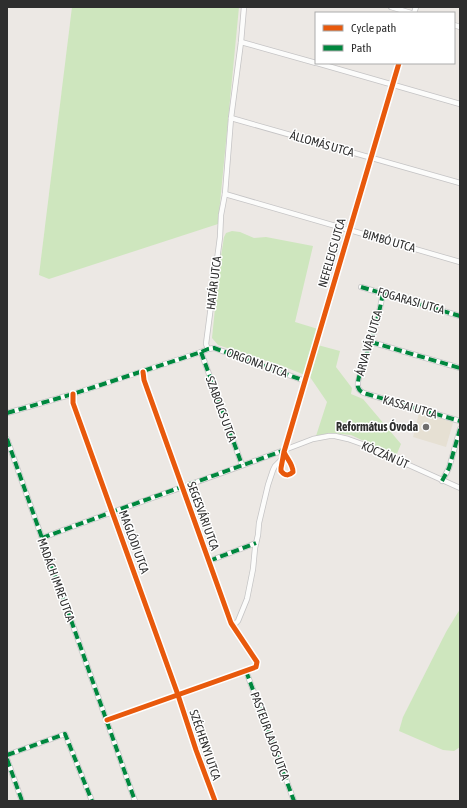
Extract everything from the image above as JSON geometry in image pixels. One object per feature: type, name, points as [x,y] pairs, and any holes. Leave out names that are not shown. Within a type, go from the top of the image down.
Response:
[{"type":"street","name":"HATÁR UTCA","points":[[208,349],[206,344],[220,237],[221,215],[225,194],[231,118],[244,7]]},
{"type":"street","points":[[391,7],[408,12]]},
{"type":"street","points":[[241,42],[315,62]]},
{"type":"street","points":[[321,64],[460,104]]},
{"type":"street","name":"NEFELEJCS UTCA","points":[[233,626],[238,620],[247,599],[253,570],[259,523],[268,485],[275,466],[282,459],[284,453],[399,64]]},
{"type":"street","name":"ÁLLOMÁS UTCA","points":[[231,118],[460,183]]},
{"type":"street","name":"BIMBÓ UTCA","points":[[225,194],[460,262]]},
{"type":"street","name":"FOGARASI UTCA","points":[[361,287],[460,316]]},
{"type":"street","name":"ÁRVA VÁR UTCA","points":[[361,392],[358,385],[371,342],[382,293]]},
{"type":"street","points":[[371,342],[460,368]]},
{"type":"street","name":"ORGONA UTCA","points":[[208,349],[214,348],[305,381]]},
{"type":"street","points":[[7,413],[143,372],[208,349]]},
{"type":"street","name":"SZABOLCS UTCA","points":[[201,352],[242,465]]},
{"type":"street","name":"SEGESVÁRI UTCA","points":[[143,372],[144,380],[231,623],[257,662],[256,667],[246,670]]},
{"type":"street","name":"KASSAI UTCA","points":[[361,392],[460,421]]},
{"type":"street","name":"MAGLÓDI UTCA","points":[[73,394],[73,403],[178,695]]},
{"type":"street","points":[[442,481],[448,468],[460,429]]},
{"type":"street","name":"KÓCZÁN ÚT","points":[[42,538],[242,465],[284,453],[313,439],[330,436],[348,439],[362,444],[460,488]]},
{"type":"street","name":"MADÁCH IMRE UTCA","points":[[7,439],[135,801]]},
{"type":"street","points":[[208,561],[256,543]]},
{"type":"street","points":[[107,720],[246,670]]},
{"type":"street","name":"PASTEUR LAJOS UTCA","points":[[246,670],[294,801]]},
{"type":"street","name":"SZÉCHENYI UTCA","points":[[178,695],[215,801]]},
{"type":"street","points":[[7,755],[65,734],[92,801]]},
{"type":"street","points":[[7,759],[22,801]]},
{"type":"shaded area","points":[[419,413],[453,423],[446,447],[413,437]]},
{"type":"green space","points":[[72,7],[239,7],[218,224],[49,279],[39,275]]},
{"type":"green space","points":[[232,231],[240,232],[254,238],[266,237],[313,246],[295,322],[318,329],[314,344],[340,351],[336,367],[352,388],[351,394],[363,399],[401,444],[396,456],[351,435],[330,433],[316,436],[327,402],[310,377],[285,367],[218,345],[212,338],[224,237],[226,233]]},
{"type":"green space","points":[[460,609],[460,747],[454,751],[443,750],[399,731],[403,717],[446,632]]},
{"type":"marked path","points":[[361,287],[460,316]]},
{"type":"marked path","points":[[383,293],[373,336],[359,378],[358,387],[361,392],[460,421]]},
{"type":"marked path","points":[[371,342],[460,368]]},
{"type":"marked path","points":[[7,413],[73,394],[214,348],[305,381]]},
{"type":"marked path","points":[[201,352],[242,465]]},
{"type":"marked path","points":[[442,481],[449,468],[460,429]]},
{"type":"marked path","points":[[7,439],[135,801]]},
{"type":"marked path","points":[[42,538],[285,450]]},
{"type":"marked path","points":[[209,561],[256,543]]},
{"type":"marked path","points":[[246,671],[294,801]]},
{"type":"marked path","points":[[7,755],[65,734],[92,801]]},
{"type":"marked path","points":[[7,759],[22,801]]},
{"type":"cycle path","points":[[284,452],[399,64]]},
{"type":"cycle path","points":[[107,720],[256,667],[257,662],[231,623],[144,380],[143,372]]},
{"type":"cycle path","points":[[73,394],[73,403],[215,801]]},
{"type":"cycle path","points":[[284,452],[293,469],[293,472],[288,475],[281,471],[284,452]]},
{"type":"place","name":"Református Óvoda","points":[[426,427]]}]
